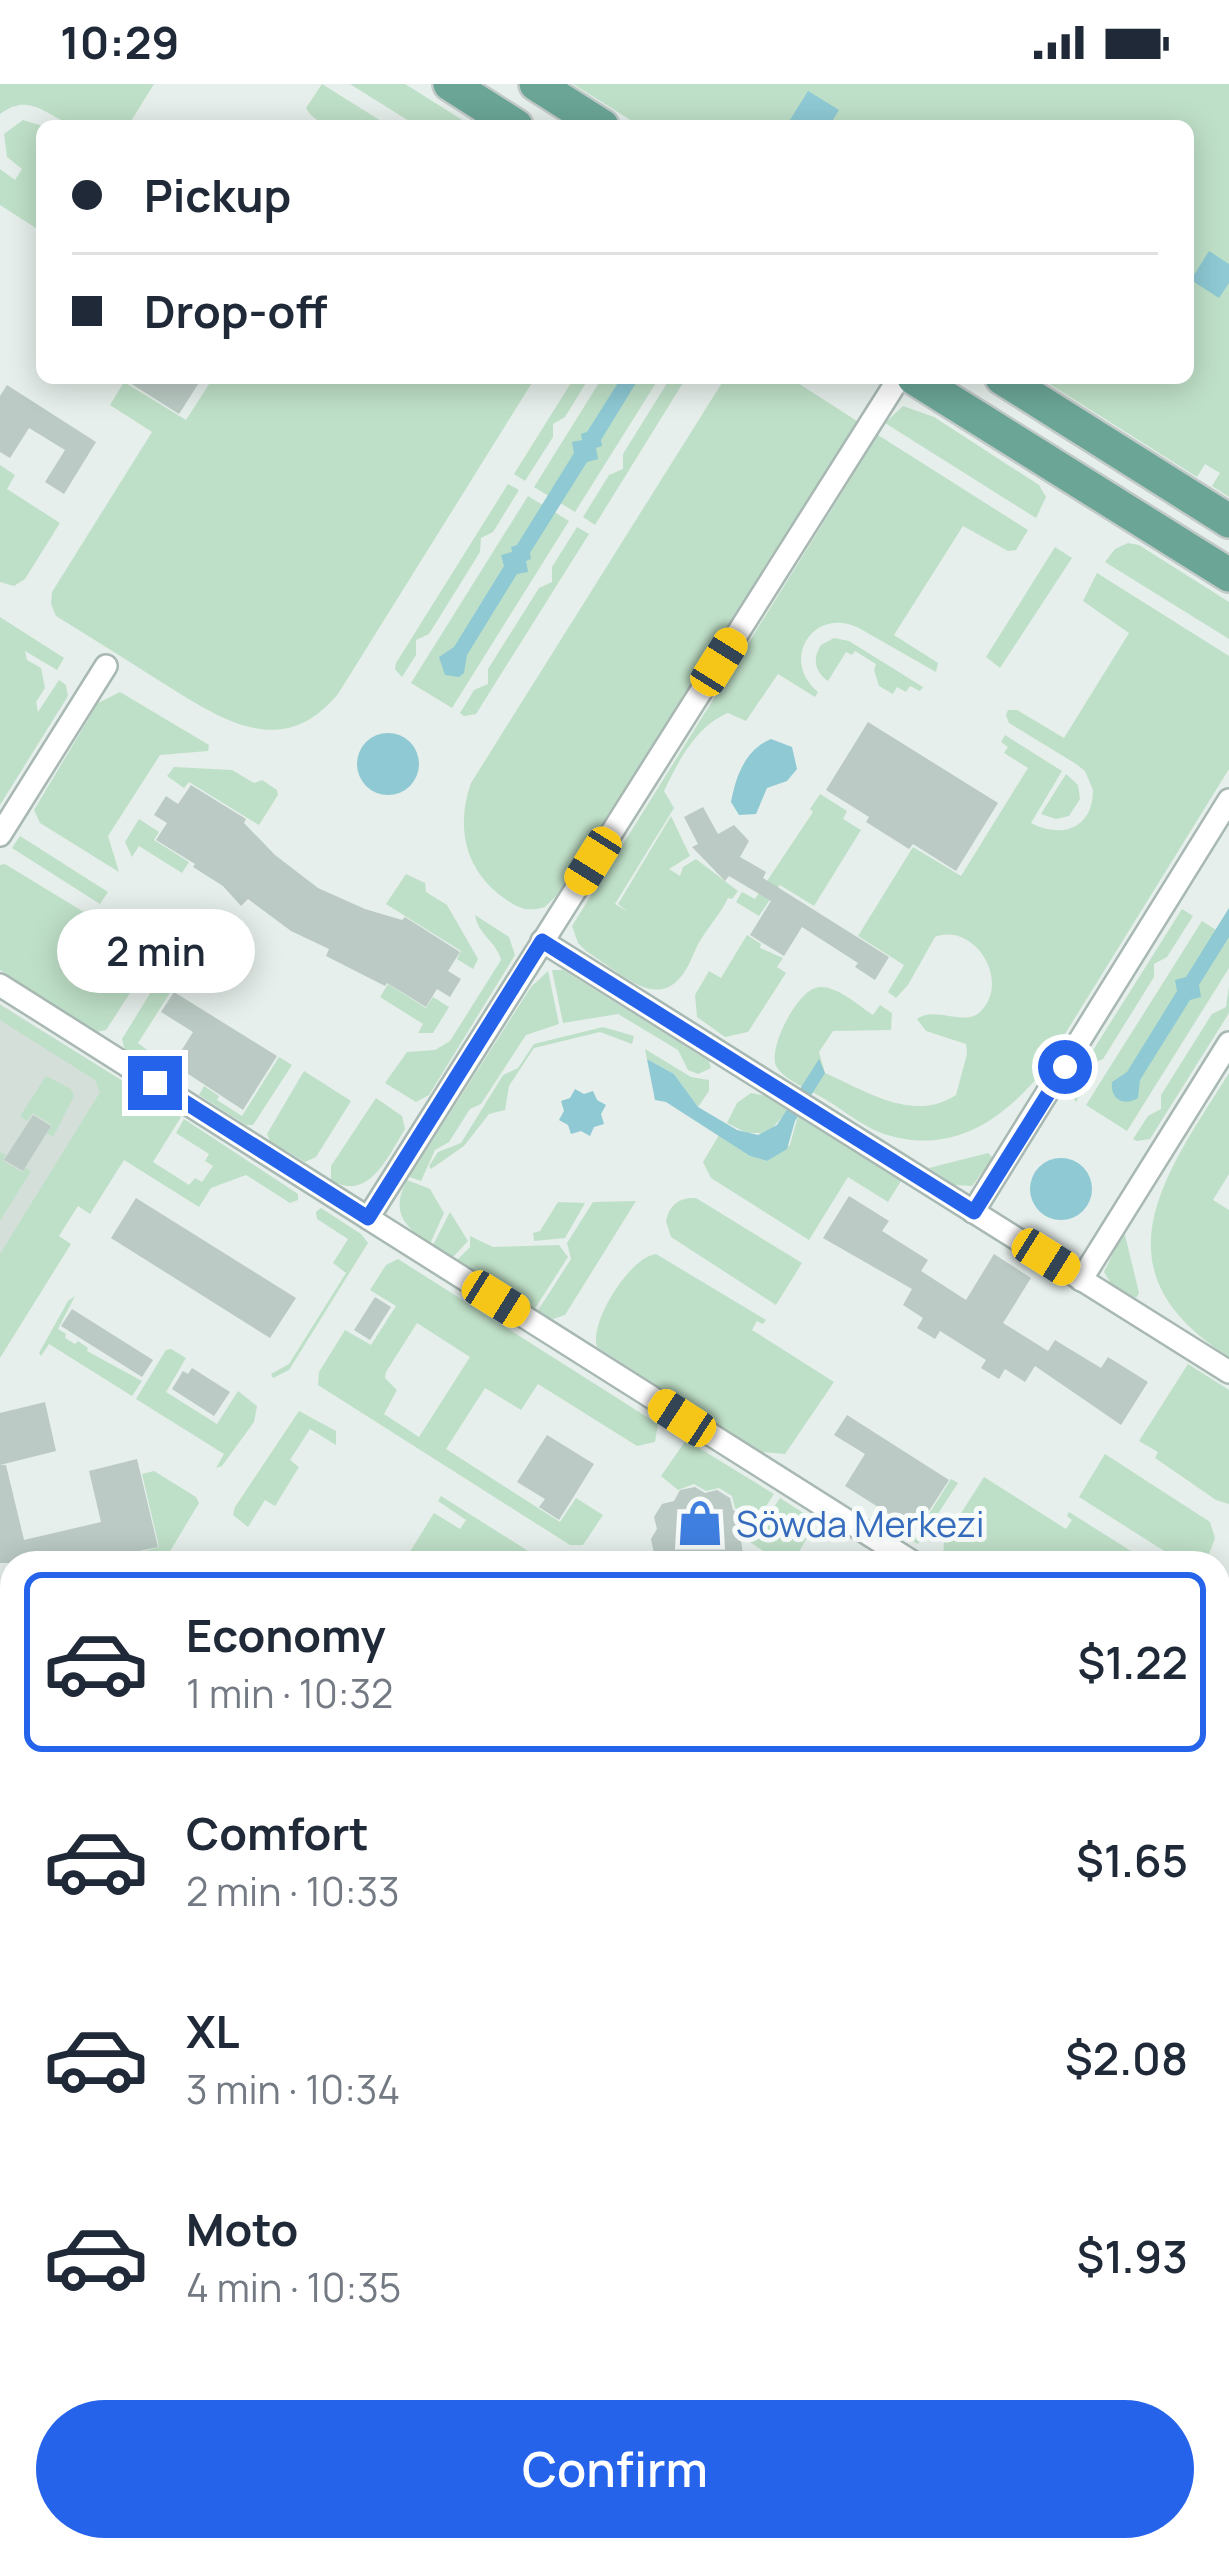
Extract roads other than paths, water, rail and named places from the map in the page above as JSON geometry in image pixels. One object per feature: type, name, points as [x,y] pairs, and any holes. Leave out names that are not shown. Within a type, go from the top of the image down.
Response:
[{"type":"main road","points":[[450,84],[507,120]]},
{"type":"main road","points":[[536,84],[593,120]]},
{"type":"main road","points":[[924,384],[1229,575]]},
{"type":"main road","points":[[1012,384],[1229,520]]},
{"type":"street","points":[[368,1218],[895,384]]},
{"type":"street","points":[[0,836],[106,666]]},
{"type":"street","points":[[974,1212],[1229,800]]},
{"type":"street","points":[[542,941],[1229,1372]]},
{"type":"street","points":[[0,985],[895,1551]]},
{"type":"street","points":[[1082,1280],[1229,1043]]},
{"type":"water","points":[[808,91],[839,110],[833,120],[790,120]]},
{"type":"water","points":[[1209,251],[1229,264],[1229,283],[1219,298],[1194,282]]},
{"type":"water","points":[[617,384],[635,384],[601,440],[602,446],[596,448],[598,459],[587,462],[530,553],[528,572],[517,574],[467,655],[464,673],[445,675],[439,657],[454,647],[504,566],[501,555],[512,552],[574,453],[572,442],[582,440],[581,434],[587,432]]},
{"type":"water","points":[[388,733],[410,742],[419,764],[410,786],[388,795],[366,786],[357,764],[366,742]]},
{"type":"water","points":[[771,739],[792,747],[797,769],[787,781],[767,788],[756,814],[739,815],[731,802],[739,774],[754,750]]},
{"type":"water","points":[[1229,908],[1229,937],[1199,985],[1201,997],[1190,1000],[1140,1080],[1138,1098],[1119,1100],[1112,1082],[1127,1072],[1177,991],[1175,980],[1186,977]]},
{"type":"water","points":[[647,1059],[674,1074],[698,1107],[737,1130],[758,1135],[777,1125],[819,1059],[825,1073],[795,1121],[787,1149],[767,1161],[750,1156],[666,1102],[655,1100]]},
{"type":"water","points":[[575,1089],[584,1094],[593,1091],[606,1105],[601,1114],[604,1124],[594,1127],[590,1136],[581,1131],[571,1134],[559,1120],[564,1111],[561,1101]]},
{"type":"water","points":[[1061,1158],[1083,1167],[1092,1189],[1083,1211],[1061,1220],[1039,1211],[1030,1189],[1039,1167]]},
{"type":"place","name":"Söwda Merkezi","points":[[700,1523]]}]
